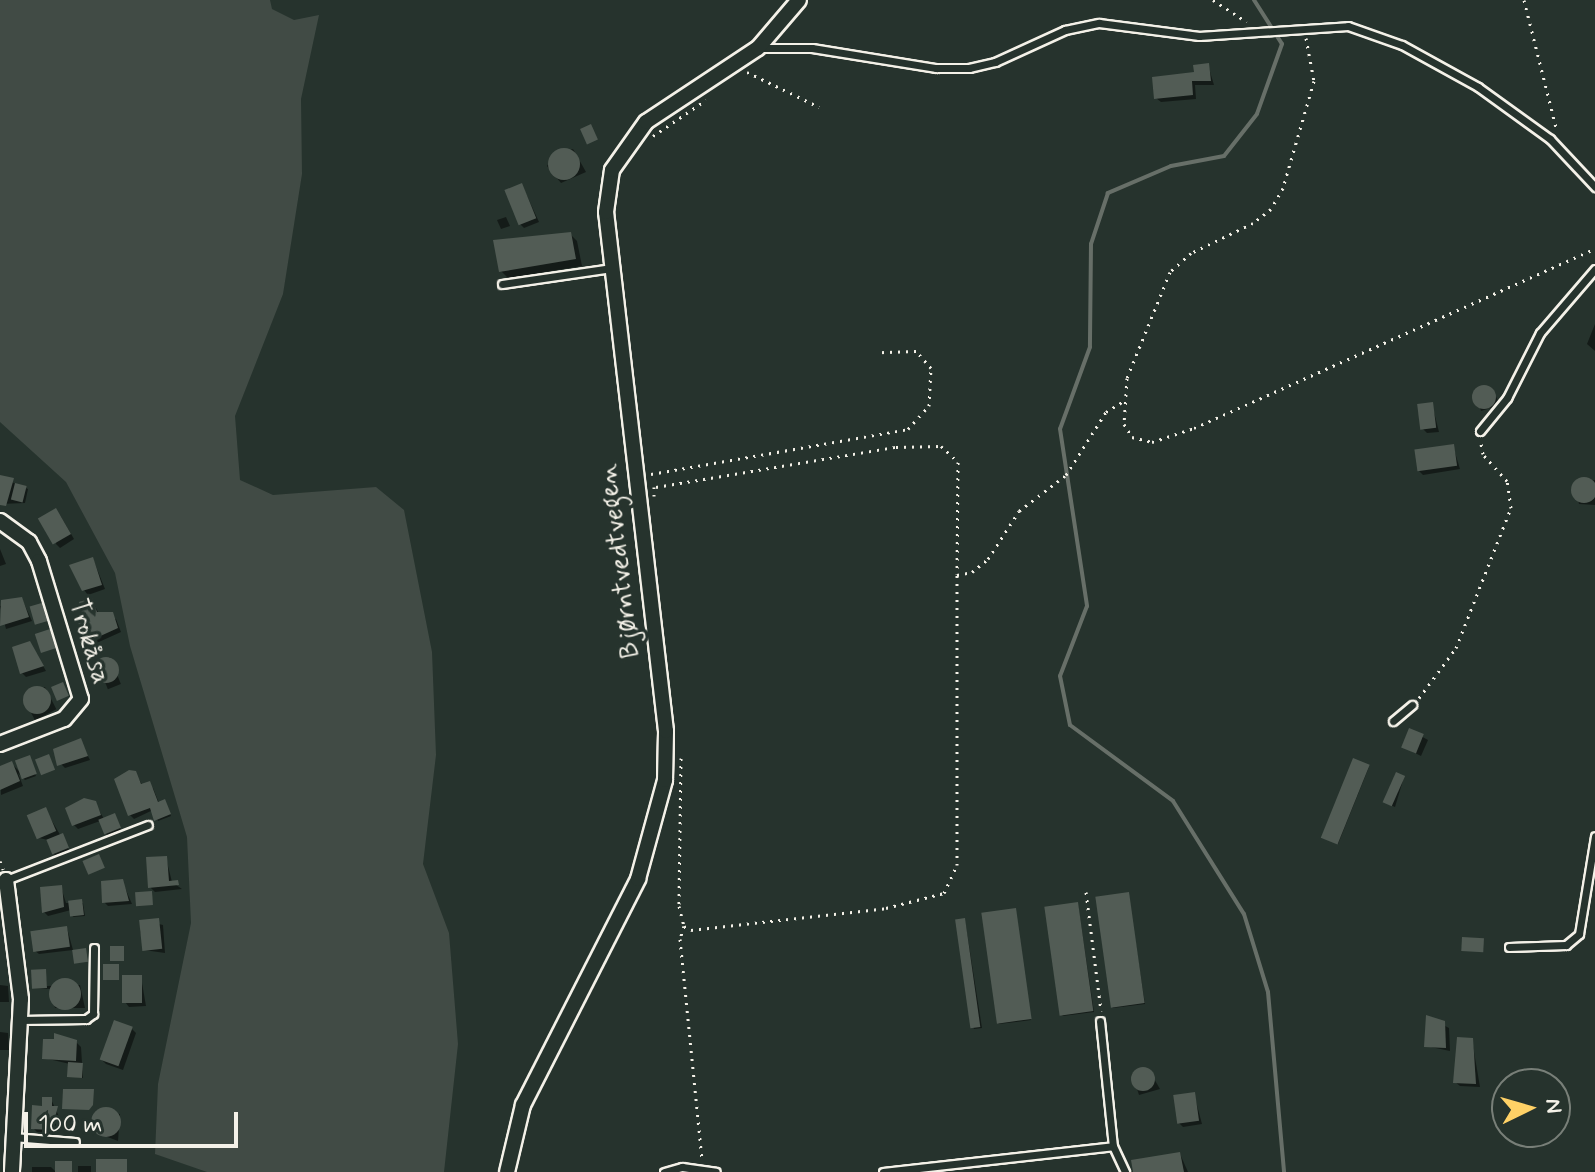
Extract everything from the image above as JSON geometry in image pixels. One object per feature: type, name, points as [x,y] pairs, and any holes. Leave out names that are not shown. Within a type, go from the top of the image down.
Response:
[{"type":"street","name":"Bjørntvedtvegen","points":[[507,1172],[523,1105],[638,879],[661,803],[666,731],[612,268],[607,193],[621,151],[646,122],[758,48],[799,0]]},
{"type":"street","name":"Trokåsa","points":[[0,521],[29,542],[39,561],[81,699],[64,719],[0,744]]},
{"type":"street","points":[[6,880],[19,960],[20,1020],[10,1136],[12,1172]]},
{"type":"lane","points":[[758,48],[812,48],[936,68],[969,68],[995,62],[1065,30],[1099,23],[1199,36],[1303,25],[1348,26],[1402,45],[1478,87],[1557,146],[1595,187]]},
{"type":"lane","points":[[502,284],[612,268]]},
{"type":"lane","points":[[1480,431],[1507,398],[1540,333],[1595,269]]},
{"type":"lane","points":[[1393,721],[1412,705]]},
{"type":"lane","points":[[6,880],[148,825]]},
{"type":"lane","points":[[1509,947],[1566,945],[1579,934],[1595,836]]},
{"type":"lane","points":[[20,1020],[86,1019],[93,1014],[94,948]]},
{"type":"lane","points":[[1100,1021],[1113,1146],[1125,1172]]},
{"type":"lane","points":[[10,1136],[75,1142]]},
{"type":"lane","points":[[883,1172],[1113,1146]]},
{"type":"lane","points":[[664,1172],[702,1168],[716,1172]]},
{"type":"path","points":[[1213,0],[1258,31]]},
{"type":"path","points":[[1524,0],[1545,68],[1557,146]]},
{"type":"path","points":[[1303,25],[1314,81],[1283,188],[1271,209],[1253,223],[1191,253],[1170,272],[1122,402],[1124,424],[1132,437],[1163,439],[1595,249]]},
{"type":"path","points":[[737,64],[819,107]]},
{"type":"path","points":[[648,140],[709,98]]},
{"type":"path","points":[[635,477],[908,429],[929,406],[931,368],[916,351],[879,352]]},
{"type":"path","points":[[957,575],[972,572],[988,559],[1019,511],[1066,475],[1106,412],[1122,402]]},
{"type":"path","points":[[1412,705],[1456,648],[1511,508],[1507,481],[1483,454],[1480,431]]},
{"type":"path","points":[[635,477],[654,487],[896,447],[941,446],[958,462],[957,865],[951,887],[886,908],[723,930],[684,926]]},
{"type":"path","points":[[654,487],[654,500]]},
{"type":"path","points":[[680,750],[679,906],[684,926],[680,939],[702,1117],[702,1168]]},
{"type":"path","points":[[1086,892],[1100,1021]]},
{"type":"shaded area","points":[[0,0],[270,0],[272,9],[294,20],[319,15],[301,99],[302,174],[283,294],[235,416],[240,480],[273,495],[376,487],[404,510],[432,652],[436,755],[423,864],[449,933],[458,1044],[444,1172],[207,1172],[155,1154],[158,1084],[191,923],[187,837],[130,646],[115,573],[66,482],[0,422]]},
{"type":"building","points":[[1209,63],[1211,81],[1192,81],[1193,95],[1154,99],[1152,77],[1194,72],[1193,65]]},
{"type":"building","points":[[591,124],[598,140],[587,144],[580,129]]},
{"type":"building","points":[[564,148],[575,153],[580,164],[575,175],[564,180],[553,175],[548,164],[553,153]]},
{"type":"building","points":[[522,183],[536,218],[519,225],[504,190]]},
{"type":"building","points":[[571,232],[576,259],[499,272],[493,240]]},
{"type":"building","points":[[1484,385],[1492,389],[1496,397],[1492,405],[1484,409],[1476,405],[1472,397],[1476,389]]},
{"type":"building","points":[[1433,402],[1436,428],[1420,430],[1417,404]]},
{"type":"building","points":[[1454,444],[1457,466],[1417,471],[1414,450]]},
{"type":"building","points":[[0,475],[14,478],[6,506],[0,505]]},
{"type":"building","points":[[1584,477],[1593,481],[1597,490],[1593,499],[1584,503],[1575,499],[1571,490],[1575,481]]},
{"type":"building","points":[[15,483],[27,486],[23,502],[11,499]]},
{"type":"building","points":[[56,508],[71,534],[53,544],[38,518]]},
{"type":"building","points":[[93,557],[102,585],[82,591],[69,565]]},
{"type":"building","points":[[22,597],[29,617],[0,626],[1,600]]},
{"type":"building","points":[[92,598],[97,612],[113,612],[118,628],[85,643],[77,619],[83,617],[79,602]]},
{"type":"building","points":[[45,602],[50,620],[35,625],[30,606]]},
{"type":"building","points":[[50,629],[56,648],[41,653],[35,634]]},
{"type":"building","points":[[30,641],[44,666],[20,674],[12,647]]},
{"type":"building","points":[[106,657],[115,661],[119,670],[115,679],[106,683],[97,679],[93,670],[97,661]]},
{"type":"building","points":[[63,682],[69,696],[57,701],[51,687]]},
{"type":"building","points":[[37,686],[47,690],[51,700],[47,710],[37,714],[27,710],[23,700],[27,690]]},
{"type":"building","points":[[1409,728],[1424,734],[1416,753],[1401,747]]},
{"type":"building","points":[[81,738],[88,756],[57,766],[53,749]]},
{"type":"building","points":[[49,754],[55,770],[41,775],[35,759]]},
{"type":"building","points":[[30,755],[37,774],[22,779],[15,760]]},
{"type":"building","points":[[1353,758],[1370,765],[1337,844],[1321,838]]},
{"type":"building","points":[[12,761],[20,781],[0,790],[0,766]]},
{"type":"building","points":[[129,770],[136,771],[141,784],[150,781],[158,802],[165,799],[171,814],[154,821],[150,808],[128,816],[114,779]]},
{"type":"building","points":[[1396,772],[1405,776],[1392,806],[1383,802]]},
{"type":"building","points":[[84,798],[96,801],[101,815],[72,826],[65,808]]},
{"type":"building","points":[[46,807],[56,831],[37,839],[27,815]]},
{"type":"building","points":[[115,813],[121,828],[104,835],[98,820]]},
{"type":"building","points":[[63,833],[69,848],[52,855],[46,840]]},
{"type":"building","points":[[99,854],[105,868],[88,875],[82,861]]},
{"type":"building","points":[[167,856],[169,881],[178,880],[179,885],[148,888],[146,857]]},
{"type":"building","points":[[123,879],[129,901],[102,903],[101,881]]},
{"type":"building","points":[[62,885],[64,907],[42,913],[40,887]]},
{"type":"building","points":[[152,891],[153,905],[136,906],[135,892]]},
{"type":"building","points":[[1129,892],[1145,1003],[1111,1008],[1095,897]]},
{"type":"building","points":[[82,899],[84,915],[70,917],[68,901]]},
{"type":"building","points":[[1078,902],[1093,1011],[1060,1016],[1044,907]]},
{"type":"building","points":[[1016,908],[1032,1019],[997,1024],[981,913]]},
{"type":"building","points":[[159,918],[162,949],[142,951],[139,920]]},
{"type":"building","points":[[965,918],[980,1027],[970,1028],[955,919]]},
{"type":"building","points":[[67,926],[70,947],[33,952],[30,931]]},
{"type":"building","points":[[1462,937],[1484,938],[1483,952],[1461,951]]},
{"type":"building","points":[[110,946],[124,946],[124,961],[110,961]]},
{"type":"building","points":[[86,948],[88,962],[74,964],[72,950]]},
{"type":"building","points":[[103,964],[119,964],[119,980],[103,980]]},
{"type":"building","points":[[46,969],[47,988],[32,989],[31,970]]},
{"type":"building","points":[[122,975],[142,975],[142,1003],[122,1003]]},
{"type":"building","points":[[65,978],[76,983],[81,994],[76,1005],[65,1010],[54,1005],[49,994],[54,983]]},
{"type":"building","points":[[1426,1015],[1445,1021],[1446,1048],[1424,1047]]},
{"type":"building","points":[[114,1020],[133,1027],[118,1066],[100,1059]]},
{"type":"building","points":[[54,1033],[77,1040],[76,1061],[42,1059],[43,1039],[54,1039]]},
{"type":"building","points":[[1457,1037],[1473,1038],[1476,1084],[1453,1083]]},
{"type":"building","points":[[68,1062],[83,1063],[82,1078],[67,1077]]},
{"type":"building","points":[[1143,1067],[1152,1070],[1155,1079],[1152,1088],[1143,1091],[1134,1088],[1131,1079],[1134,1070]]},
{"type":"building","points":[[63,1089],[94,1089],[93,1105],[89,1110],[62,1109]]},
{"type":"building","points":[[1195,1092],[1199,1121],[1177,1124],[1173,1095]]},
{"type":"building","points":[[42,1097],[52,1097],[52,1106],[58,1106],[52,1130],[31,1129],[32,1105],[42,1106]]},
{"type":"building","points":[[106,1107],[112,1108],[120,1116],[120,1128],[112,1136],[106,1137],[100,1136],[92,1128],[91,1122],[92,1116],[100,1108]]},
{"type":"building","points":[[1180,1152],[1184,1172],[1133,1172],[1131,1160]]},
{"type":"building","points":[[96,1159],[127,1159],[127,1172],[96,1172]]},
{"type":"building","points":[[55,1161],[72,1161],[72,1172],[55,1172]]},
{"type":"waterway","points":[[1254,0],[1282,44],[1257,114],[1224,156],[1171,166],[1108,193],[1091,244],[1090,347],[1060,429],[1087,606],[1060,676],[1070,725],[1173,801],[1244,914],[1268,992],[1284,1172]]}]
